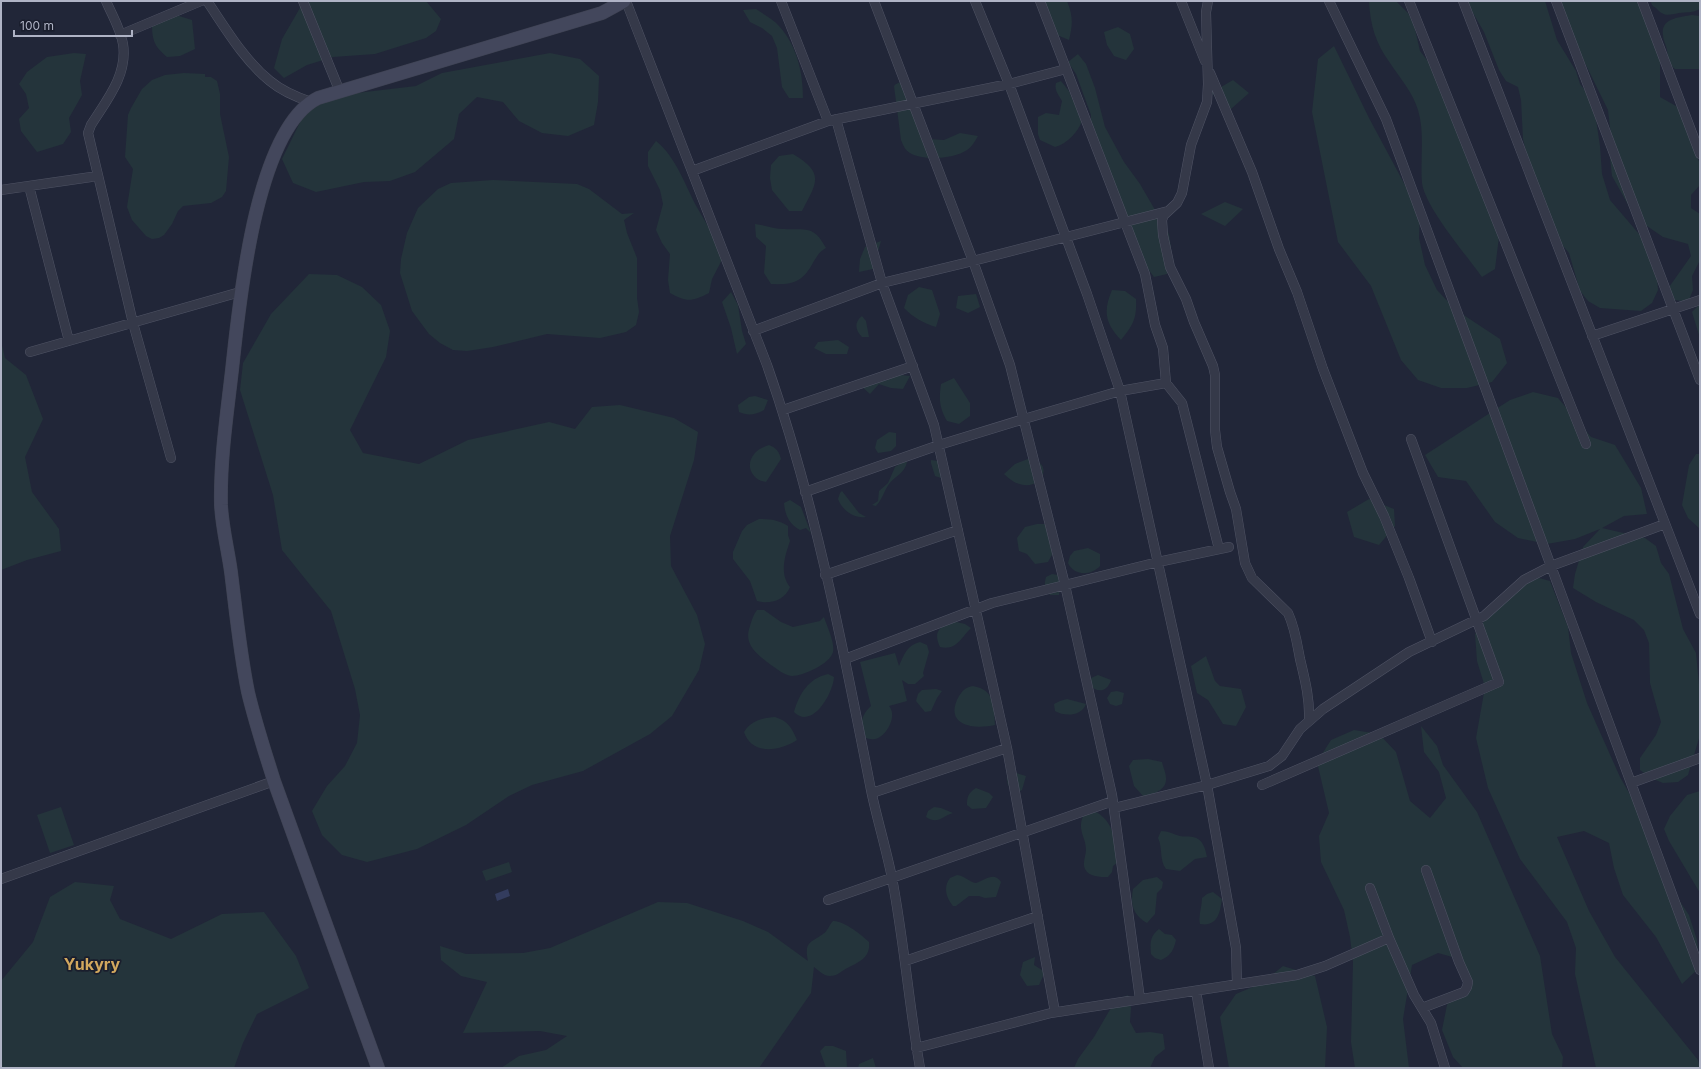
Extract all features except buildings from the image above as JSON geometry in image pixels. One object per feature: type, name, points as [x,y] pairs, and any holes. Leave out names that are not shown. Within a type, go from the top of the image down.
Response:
[{"type":"street","points":[[106,1],[123,43],[124,57],[121,76],[91,125],[88,133],[133,323],[172,458]]},
{"type":"street","points":[[120,35],[201,1]]},
{"type":"street","points":[[207,1],[250,61],[270,81],[292,96],[311,102]]},
{"type":"street","points":[[303,1],[340,92]]},
{"type":"street","points":[[378,1068],[274,781],[248,691],[242,655],[221,506],[224,442],[240,292],[254,222],[270,169],[283,139],[292,123],[311,102],[602,13],[625,1],[753,331],[782,410],[806,492],[846,659],[872,793],[892,878],[920,1068]]},
{"type":"street","points":[[780,1],[832,120],[882,283],[934,425],[1007,748],[1055,1012]]},
{"type":"street","points":[[874,1],[973,261],[1010,365],[1065,585],[1114,804],[1140,999]]},
{"type":"street","points":[[975,1],[1009,84],[1087,294],[1120,391],[1207,785],[1236,948],[1237,984]]},
{"type":"street","points":[[1040,1],[1145,274],[1152,301],[1155,325],[1162,348],[1166,383],[1182,403],[1219,549]]},
{"type":"street","points":[[1181,1],[1252,172],[1279,248],[1297,292],[1323,369],[1364,473],[1384,516],[1406,571],[1432,642]]},
{"type":"street","points":[[1208,1],[1206,12],[1208,67],[1207,102],[1191,145],[1182,193],[1177,203],[1168,211],[1162,220],[1163,235],[1170,267],[1186,299],[1214,371],[1217,447],[1236,510],[1245,563],[1252,578],[1288,614],[1291,620],[1309,696],[1309,721]]},
{"type":"street","points":[[1329,1],[1386,119],[1700,970]]},
{"type":"street","points":[[1409,1],[1586,444]]},
{"type":"street","points":[[1462,1],[1700,614]]},
{"type":"street","points":[[1556,1],[1700,380]]},
{"type":"street","points":[[1642,1],[1700,154]]},
{"type":"street","points":[[692,171],[832,120],[1009,84],[1066,69]]},
{"type":"street","points":[[1,190],[98,176]]},
{"type":"street","points":[[29,186],[69,341]]},
{"type":"street","points":[[753,331],[882,283],[1168,211]]},
{"type":"street","points":[[30,352],[240,292]]},
{"type":"street","points":[[1592,336],[1700,300]]},
{"type":"street","points":[[782,410],[913,366]]},
{"type":"street","points":[[806,492],[939,445],[1024,419],[1120,391],[1166,383]]},
{"type":"street","points":[[1262,785],[1499,682],[1475,620],[1411,439]]},
{"type":"street","points":[[828,900],[1022,832],[1114,804],[1207,785],[1269,766],[1282,756],[1300,729],[1323,709],[1409,652],[1484,616],[1524,580],[1551,566],[1665,524]]},
{"type":"street","points":[[825,576],[958,530]]},
{"type":"street","points":[[846,659],[992,603],[1158,562],[1229,547]]},
{"type":"street","points":[[872,793],[1007,748]]},
{"type":"street","points":[[1631,783],[1700,758]]},
{"type":"street","points":[[1,880],[274,781]]},
{"type":"street","points":[[1422,1008],[1464,992],[1468,982],[1459,962],[1426,870]]},
{"type":"street","points":[[1370,888],[1388,938],[1414,995],[1431,1023],[1445,1068]]},
{"type":"street","points":[[905,961],[1038,916]]},
{"type":"street","points":[[916,1048],[1055,1012],[1304,973],[1325,966],[1388,938]]},
{"type":"street","points":[[1196,991],[1209,1068]]},
{"type":"shaded area","points":[[304,1],[426,1],[441,19],[436,31],[426,38],[375,54],[333,57],[307,65],[284,78],[274,68],[282,39]]},
{"type":"shaded area","points":[[1045,1],[1067,1],[1072,20],[1069,40],[1057,35]]},
{"type":"shaded area","points":[[1369,1],[1396,1],[1408,13],[1414,25],[1420,51],[1445,83],[1499,237],[1495,269],[1482,277],[1438,218],[1425,193],[1422,183],[1422,137],[1418,110],[1410,92],[1385,56],[1377,41],[1372,26]]},
{"type":"shaded area","points":[[1466,1],[1545,1],[1557,40],[1576,71],[1580,84],[1588,94],[1594,106],[1600,146],[1602,174],[1610,200],[1645,241],[1656,263],[1658,290],[1652,303],[1641,311],[1600,308],[1588,301],[1580,291],[1569,253],[1552,233],[1527,157],[1523,139],[1521,100],[1518,87],[1506,81],[1499,70],[1484,32]]},
{"type":"shaded area","points":[[1559,1],[1642,1],[1660,54],[1660,97],[1683,110],[1689,137],[1700,164],[1700,185],[1691,195],[1691,208],[1700,214],[1700,260],[1692,276],[1693,290],[1688,302],[1675,300],[1667,290],[1691,256],[1688,244],[1663,237],[1641,222],[1631,210],[1612,176],[1609,149],[1611,136],[1608,110],[1570,36]]},
{"type":"shaded area","points":[[1651,1],[1700,1],[1700,9],[1692,12],[1666,15],[1661,13],[1653,6]]},
{"type":"shaded area","points":[[756,9],[777,23],[795,51],[802,79],[803,98],[789,98],[782,87],[777,48],[772,36],[762,28],[750,22],[743,10]]},
{"type":"shaded area","points":[[1692,15],[1700,16],[1700,69],[1675,69],[1669,61],[1667,48],[1663,39],[1663,29],[1672,19]]},
{"type":"shaded area","points":[[179,16],[192,20],[195,49],[180,56],[167,57],[159,49],[153,38],[152,23],[164,17]]},
{"type":"shaded area","points":[[1118,27],[1130,34],[1134,49],[1126,60],[1114,56],[1107,45],[1104,32]]},
{"type":"shaded area","points":[[1334,46],[1369,118],[1420,213],[1419,238],[1425,265],[1437,290],[1456,310],[1500,339],[1507,363],[1492,382],[1467,388],[1441,388],[1418,380],[1401,360],[1371,286],[1338,242],[1312,112],[1318,59]]},
{"type":"shaded area","points":[[74,53],[86,54],[80,81],[82,95],[69,118],[71,132],[63,144],[37,152],[21,131],[19,119],[29,108],[26,94],[19,84],[27,72],[47,57]]},
{"type":"shaded area","points":[[550,53],[580,59],[599,76],[598,102],[594,125],[568,136],[542,133],[519,121],[503,102],[477,97],[459,114],[454,139],[415,172],[390,181],[364,182],[316,192],[293,183],[282,159],[307,108],[331,96],[416,86],[442,73]]},
{"type":"shaded area","points":[[1078,54],[1086,64],[1095,88],[1105,127],[1124,162],[1140,184],[1169,234],[1171,248],[1167,274],[1154,277],[1146,266],[1091,141],[1091,115],[1076,74],[1068,62]]},
{"type":"shaded area","points":[[184,73],[205,74],[205,77],[211,77],[217,81],[220,94],[220,114],[229,157],[226,191],[222,197],[211,203],[183,206],[178,211],[172,224],[164,235],[159,238],[152,239],[146,236],[132,220],[127,207],[133,169],[125,157],[128,115],[142,89],[152,80],[165,75]]},
{"type":"shaded area","points":[[1233,80],[1249,93],[1231,109],[1211,93]]},
{"type":"shaded area","points":[[903,81],[913,89],[928,139],[944,140],[960,133],[978,136],[973,144],[961,153],[947,157],[930,158],[916,156],[910,153],[903,146],[901,140],[894,86]]},
{"type":"shaded area","points":[[1061,81],[1069,91],[1082,121],[1072,137],[1055,147],[1040,140],[1038,134],[1038,117],[1046,113],[1059,115],[1062,101],[1057,93],[1056,83]]},
{"type":"shaded area","points":[[656,141],[670,156],[675,164],[724,256],[712,279],[709,293],[698,298],[689,300],[680,298],[670,293],[668,280],[670,254],[662,243],[656,230],[663,204],[660,190],[648,166],[648,152]]},
{"type":"shaded area","points":[[793,154],[810,167],[814,173],[815,179],[811,193],[802,211],[789,211],[772,190],[770,178],[771,165],[779,156]]},
{"type":"shaded area","points":[[493,180],[577,184],[589,189],[622,214],[634,213],[624,220],[627,233],[637,258],[637,298],[639,312],[636,325],[626,332],[600,338],[547,334],[493,347],[467,351],[453,350],[440,343],[429,334],[412,311],[400,273],[401,259],[407,233],[418,208],[438,189],[451,183]]},
{"type":"shaded area","points":[[1225,202],[1243,209],[1225,226],[1201,214]]},
{"type":"shaded area","points":[[755,224],[780,229],[809,230],[817,235],[826,248],[819,253],[802,278],[792,283],[771,284],[764,273],[766,246],[756,237]]},
{"type":"shaded area","points":[[881,241],[873,269],[859,272],[860,259],[865,247]]},
{"type":"shaded area","points":[[309,274],[337,275],[362,287],[381,305],[390,331],[386,357],[350,430],[363,453],[419,464],[468,440],[549,422],[575,429],[592,407],[620,405],[674,418],[698,432],[694,460],[670,536],[671,566],[697,615],[705,644],[699,670],[672,716],[650,734],[583,771],[532,785],[509,796],[466,825],[417,849],[367,862],[342,855],[322,835],[312,811],[327,786],[345,766],[357,743],[360,715],[355,689],[331,611],[282,550],[273,495],[240,390],[243,363],[271,314]]},
{"type":"shaded area","points":[[919,287],[932,290],[940,314],[936,327],[919,320],[904,308],[908,295]]},
{"type":"shaded area","points":[[1112,290],[1125,291],[1136,299],[1135,317],[1129,330],[1121,340],[1112,328],[1107,316],[1107,304]]},
{"type":"shaded area","points":[[731,292],[738,305],[742,331],[746,344],[737,354],[731,328],[722,302]]},
{"type":"shaded area","points":[[976,294],[980,307],[968,313],[956,308],[958,296]]},
{"type":"shaded area","points":[[1700,304],[1700,338],[1692,312]]},
{"type":"shaded area","points":[[862,316],[866,321],[869,337],[862,337],[856,326],[859,318]]},
{"type":"shaded area","points":[[838,340],[849,347],[847,354],[826,354],[814,348],[818,342]]},
{"type":"shaded area","points":[[1,341],[5,358],[26,375],[43,419],[25,457],[32,492],[59,529],[61,551],[27,560],[1,570]]},
{"type":"shaded area","points":[[882,373],[910,376],[903,389],[891,388],[879,384],[870,394],[860,385],[869,376]]},
{"type":"shaded area","points":[[954,378],[970,403],[970,416],[959,424],[947,421],[940,403],[941,384]]},
{"type":"shaded area","points":[[1533,392],[1558,398],[1591,437],[1615,445],[1641,488],[1647,514],[1624,516],[1602,528],[1645,538],[1656,546],[1661,563],[1669,574],[1683,629],[1696,653],[1700,694],[1700,735],[1688,775],[1678,782],[1663,783],[1651,778],[1640,770],[1640,758],[1656,735],[1661,722],[1650,683],[1649,643],[1644,630],[1634,620],[1596,602],[1573,588],[1575,574],[1583,547],[1600,529],[1575,539],[1547,544],[1518,538],[1495,522],[1466,481],[1438,477],[1425,455],[1510,400]]},
{"type":"shaded area","points":[[755,396],[768,400],[764,410],[752,414],[739,412],[738,405],[749,397]]},
{"type":"shaded area","points":[[889,432],[896,433],[896,446],[891,451],[878,453],[875,448],[877,440]]},
{"type":"shaded area","points":[[769,445],[777,450],[781,459],[766,482],[761,481],[753,475],[750,462],[756,452]]},
{"type":"shaded area","points":[[1696,454],[1700,454],[1700,529],[1688,518],[1682,505],[1689,465]]},
{"type":"shaded area","points":[[1028,459],[1038,462],[1043,467],[1043,473],[1040,479],[1034,484],[1025,485],[1015,482],[1004,474],[1015,464]]},
{"type":"shaded area","points":[[931,460],[938,461],[941,478],[935,476]]},
{"type":"shaded area","points":[[904,461],[907,462],[902,472],[891,481],[876,506],[872,505],[878,501],[879,491],[888,483],[895,467]]},
{"type":"shaded area","points":[[842,491],[859,513],[866,517],[857,517],[842,507],[838,499]]},
{"type":"shaded area","points":[[1369,499],[1394,509],[1395,526],[1379,545],[1354,537],[1347,512]]},
{"type":"shaded area","points":[[790,500],[801,507],[811,533],[806,528],[800,530],[788,519],[784,503]]},
{"type":"shaded area","points":[[759,519],[774,520],[788,526],[790,541],[785,558],[784,570],[790,587],[785,595],[772,602],[757,601],[750,581],[733,559],[733,552],[742,531],[747,525]]},
{"type":"shaded area","points":[[1037,524],[1051,524],[1055,549],[1048,562],[1035,564],[1027,554],[1019,551],[1017,538],[1025,527]]},
{"type":"shaded area","points":[[1088,548],[1100,554],[1100,566],[1088,573],[1074,570],[1068,563],[1070,556],[1074,551]]},
{"type":"shaded area","points":[[1052,574],[1058,575],[1060,588],[1059,595],[1050,595],[1046,589],[1046,577]]},
{"type":"shaded area","points":[[1524,574],[1550,581],[1568,627],[1571,653],[1587,703],[1620,777],[1646,823],[1660,872],[1689,915],[1697,940],[1700,967],[1682,984],[1656,937],[1623,895],[1614,868],[1609,843],[1584,831],[1557,837],[1589,911],[1615,957],[1698,1060],[1700,1068],[1596,1068],[1575,974],[1576,948],[1567,922],[1520,859],[1488,788],[1476,738],[1485,687],[1477,661],[1475,634],[1506,590]]},
{"type":"shaded area","points":[[757,610],[764,610],[781,622],[793,627],[820,621],[824,617],[833,644],[833,652],[831,656],[822,665],[803,674],[792,676],[781,672],[756,653],[748,639],[748,633],[754,614]]},
{"type":"shaded area","points":[[952,621],[965,624],[971,628],[958,643],[946,648],[940,647],[937,637],[938,631],[944,625]]},
{"type":"shaded area","points":[[920,642],[927,645],[929,652],[923,673],[924,676],[915,684],[908,684],[902,680],[907,701],[889,706],[892,715],[890,726],[879,737],[870,739],[863,737],[861,724],[863,716],[871,706],[860,662],[895,653],[899,666],[904,654],[909,648]]},
{"type":"shaded area","points":[[1206,656],[1215,681],[1220,686],[1241,689],[1246,707],[1236,726],[1223,724],[1208,700],[1197,693],[1191,666]]},
{"type":"shaded area","points":[[828,674],[834,677],[833,684],[826,700],[820,708],[808,717],[801,716],[794,712],[802,693],[810,683],[821,676]]},
{"type":"shaded area","points":[[1098,675],[1111,680],[1107,687],[1101,690],[1095,689],[1089,684],[1091,678]]},
{"type":"shaded area","points":[[973,686],[986,691],[992,700],[995,725],[978,727],[970,726],[958,719],[955,713],[955,706],[959,696],[965,689]]},
{"type":"shaded area","points":[[936,689],[942,691],[931,711],[925,712],[916,701],[918,694],[922,690]]},
{"type":"shaded area","points":[[1117,691],[1124,693],[1122,704],[1116,706],[1110,704],[1107,698],[1111,692]]},
{"type":"shaded area","points":[[1067,699],[1086,704],[1081,711],[1073,714],[1068,715],[1055,711],[1054,704]]},
{"type":"shaded area","points":[[775,717],[789,726],[797,740],[775,749],[760,748],[753,745],[748,740],[744,732],[747,728],[757,721]]},
{"type":"shaded area","points":[[1421,726],[1437,746],[1443,765],[1477,812],[1540,956],[1552,1034],[1563,1057],[1562,1068],[1463,1068],[1453,1057],[1442,1030],[1447,1005],[1463,986],[1463,960],[1438,953],[1412,965],[1403,1019],[1409,1068],[1355,1068],[1351,1042],[1353,962],[1350,937],[1344,910],[1321,862],[1319,836],[1329,813],[1317,762],[1331,740],[1354,730],[1379,734],[1396,752],[1410,801],[1430,818],[1446,798],[1439,772],[1424,752]]},
{"type":"shaded area","points":[[1148,759],[1162,762],[1166,774],[1166,782],[1162,789],[1143,796],[1134,786],[1129,766],[1133,760]]},
{"type":"shaded area","points":[[1013,772],[1026,776],[1022,790],[1016,793],[1010,788],[1007,782],[1007,777]]},
{"type":"shaded area","points":[[976,788],[989,793],[993,797],[986,808],[972,809],[967,805],[968,795]]},
{"type":"shaded area","points":[[1700,791],[1700,893],[1669,841],[1664,829],[1670,816],[1687,795]]},
{"type":"shaded area","points":[[61,807],[74,845],[50,853],[37,815]]},
{"type":"shaded area","points":[[934,807],[953,813],[937,820],[926,817],[928,811]]},
{"type":"shaded area","points":[[1094,811],[1106,820],[1115,840],[1118,862],[1113,866],[1112,872],[1108,877],[1098,877],[1089,874],[1084,867],[1086,845],[1081,830],[1081,821],[1083,816]]},
{"type":"shaded area","points":[[1161,831],[1196,838],[1203,844],[1207,857],[1195,859],[1180,871],[1166,869],[1162,862],[1158,838]]},
{"type":"shaded area","points":[[509,862],[512,872],[486,881],[482,871]]},
{"type":"shaded area","points":[[957,875],[976,883],[989,877],[995,877],[1001,882],[996,897],[985,898],[979,896],[969,896],[956,906],[953,906],[947,896],[946,889],[950,878]]},
{"type":"shaded area","points":[[1157,877],[1163,882],[1162,888],[1157,893],[1155,914],[1147,923],[1138,916],[1134,909],[1132,904],[1133,889],[1143,880]]},
{"type":"shaded area","points":[[75,882],[114,886],[110,900],[120,919],[171,939],[222,914],[264,912],[296,956],[309,988],[257,1014],[243,1043],[234,1068],[1,1068],[1,981],[33,942],[50,897]]},
{"type":"shaded area","points":[[1213,892],[1222,899],[1217,918],[1211,923],[1200,924],[1199,918],[1202,898]]},
{"type":"shaded area","points":[[658,902],[687,903],[743,921],[768,932],[808,961],[807,950],[809,944],[811,941],[825,933],[833,921],[842,923],[858,932],[869,942],[869,948],[865,957],[836,975],[826,975],[814,967],[811,993],[759,1068],[501,1068],[519,1056],[546,1050],[567,1036],[540,1031],[463,1033],[487,982],[461,976],[441,960],[440,946],[466,954],[523,953],[550,948]]},
{"type":"shaded area","points":[[1159,929],[1165,934],[1172,935],[1176,940],[1172,952],[1161,960],[1155,958],[1151,954],[1152,937]]},
{"type":"shaded area","points":[[1035,957],[1034,965],[1045,972],[1039,985],[1027,986],[1020,975],[1023,962]]},
{"type":"shaded area","points":[[1283,966],[1315,976],[1327,1027],[1325,1068],[1229,1068],[1220,1017],[1236,994],[1262,983]]},
{"type":"shaded area","points":[[1128,995],[1131,1008],[1130,1022],[1136,1033],[1150,1032],[1163,1034],[1165,1049],[1155,1057],[1150,1068],[1074,1068],[1078,1059],[1094,1037],[1115,1001]]},
{"type":"shaded area","points":[[825,1046],[833,1046],[846,1051],[847,1068],[826,1068],[820,1051]]},
{"type":"shaded area","points":[[873,1058],[876,1068],[858,1068],[859,1064]]},
{"type":"water","points":[[508,889],[510,896],[497,901],[495,894]]},
{"type":"district","name":"Yukyry","points":[[92,964]]}]
